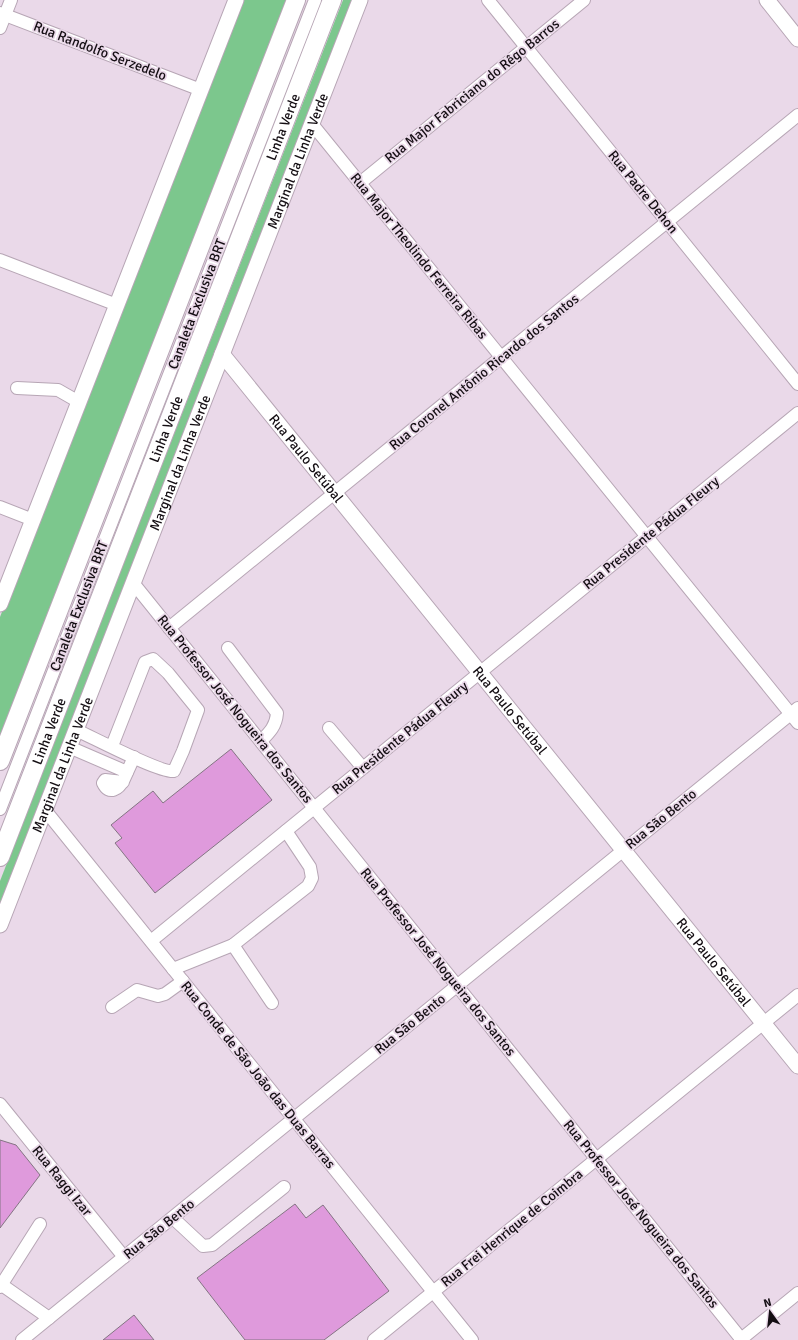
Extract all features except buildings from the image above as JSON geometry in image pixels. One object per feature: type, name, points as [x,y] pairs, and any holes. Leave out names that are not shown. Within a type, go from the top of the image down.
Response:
[{"type":"highway","points":[[0,761],[296,0]]},
{"type":"highway","name":"Linha Verde","points":[[0,857],[332,0]]},
{"type":"main road","points":[[0,604],[236,0]]},
{"type":"main road","name":"Marginal da Linha Verde","points":[[0,925],[360,0]]},
{"type":"main road","points":[[767,0],[798,39]]},
{"type":"main road","name":"Rua Paulo Setúbal","points":[[222,354],[798,1066]]},
{"type":"street","points":[[0,28],[3,14],[11,0]]},
{"type":"street","name":"Canaleta Exclusiva BRT","points":[[0,808],[315,0]]},
{"type":"street","name":"Rua Padre Dehon","points":[[488,0],[798,384]]},
{"type":"street","name":"Rua Major Fabriciano do Rêgo Barros","points":[[360,183],[584,0]]},
{"type":"street","name":"Rua Randolfo Serzedelo","points":[[3,14],[201,90]]},
{"type":"street","name":"Rua Coronel Antônio Ricardo dos Santos","points":[[170,628],[798,115]]},
{"type":"street","name":"Rua Major Theolindo Ferreira Ribas","points":[[312,124],[647,536],[795,715]]},
{"type":"street","points":[[0,260],[117,305]]},
{"type":"street","points":[[17,388],[58,390],[79,402]]},
{"type":"street","name":"Rua Presidente Pádua Fleury","points":[[151,941],[798,413]]},
{"type":"street","points":[[0,507],[33,520]]},
{"type":"street","name":"Rua Professor José Nogueira dos Santos","points":[[134,584],[741,1340]]},
{"type":"street","points":[[228,648],[277,713],[276,723],[272,730],[261,741]]},
{"type":"street","points":[[76,730],[170,772],[176,768],[198,710],[168,673],[153,659],[145,662],[112,746]]},
{"type":"street","name":"Rua São Bento","points":[[22,1340],[624,850],[795,715]]},
{"type":"street","points":[[329,728],[364,768]]},
{"type":"street","points":[[69,747],[125,777],[134,757]]},
{"type":"street","name":"Rua Conde de São João das Duas Barras","points":[[45,810],[472,1340]]},
{"type":"street","points":[[173,969],[234,945],[308,886],[312,878],[310,867],[286,831]]},
{"type":"street","points":[[234,945],[272,1003]]},
{"type":"street","points":[[112,1007],[137,990],[158,996],[166,994],[183,981]]},
{"type":"street","name":"Rua Frei Henrique de Coimbra","points":[[374,1340],[798,996]]},
{"type":"street","name":"Rua Raggi Izar","points":[[0,1104],[124,1257]]},
{"type":"street","points":[[173,1218],[203,1246],[212,1245],[284,1187]]},
{"type":"street","points":[[40,1224],[1,1286],[49,1318]]},
{"type":"street","points":[[741,1340],[798,1293]]},
{"type":"green space","points":[[238,0],[287,0],[0,738],[0,617]]},
{"type":"green space","points":[[343,0],[354,0],[0,911],[0,881]]}]
